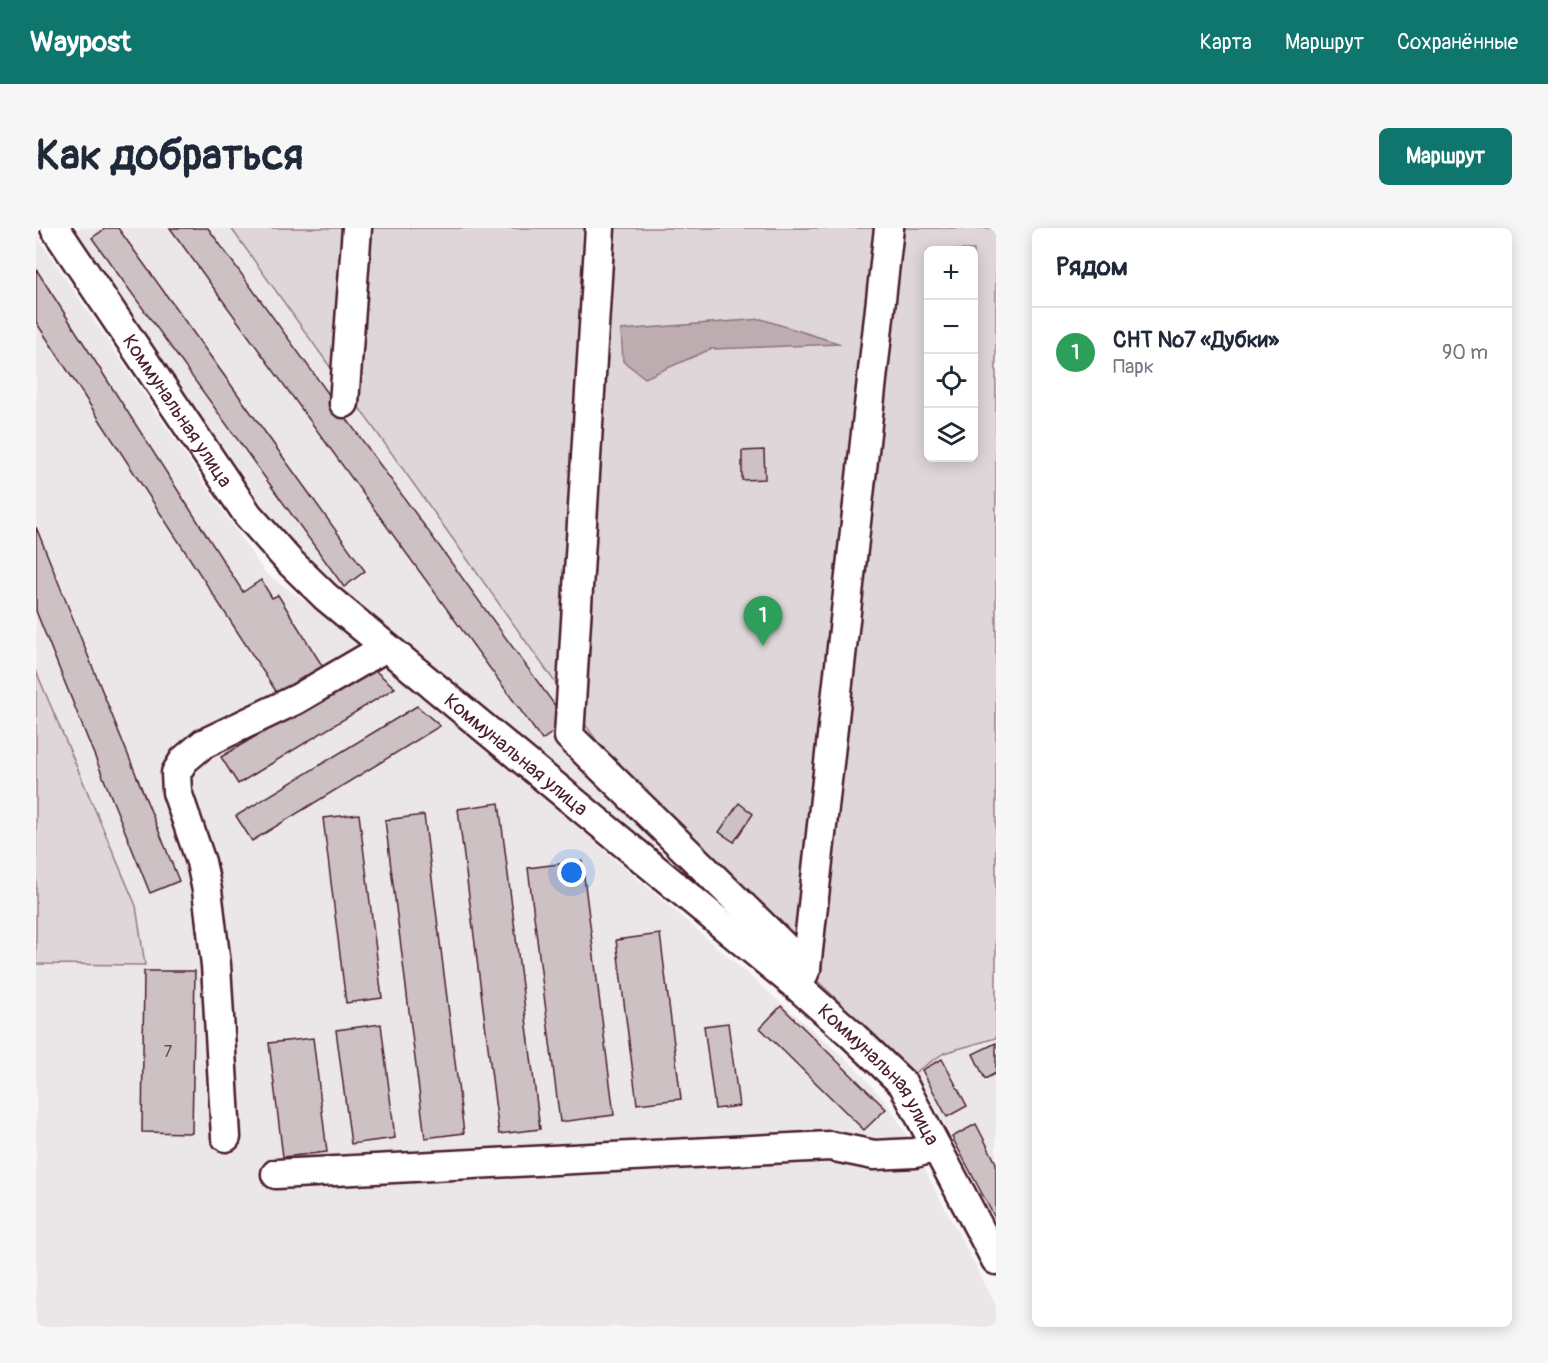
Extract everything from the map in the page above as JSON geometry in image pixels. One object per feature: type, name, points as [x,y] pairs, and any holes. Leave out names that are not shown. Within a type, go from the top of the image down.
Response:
[{"type":"street","name":"Коммунальная улица","points":[[55,228],[248,515],[288,560],[326,597],[386,646],[802,978],[850,1033],[903,1084],[996,1260]]},
{"type":"street","points":[[344,403],[357,228]]},
{"type":"street","points":[[600,228],[569,736],[802,978]]},
{"type":"street","points":[[802,978],[889,228]]},
{"type":"street","points":[[226,1137],[216,966],[207,890],[201,862],[177,792],[176,773],[184,760],[203,744],[297,699],[386,646]]},
{"type":"street","points":[[276,1174],[830,1146],[874,1155],[915,1153],[936,1147]]},
{"type":"shaded area","points":[[73,228],[231,228],[664,835],[647,857],[302,563]]},
{"type":"shaded area","points":[[231,228],[996,228],[996,1038],[944,1053],[914,1073],[664,835]]},
{"type":"shaded area","points":[[36,235],[265,573],[370,647],[855,1067],[889,1106],[905,1132],[996,1305],[996,1327],[36,1327],[36,964],[144,965],[136,906],[36,671]]},
{"type":"shaded area","points":[[761,319],[841,344],[711,349],[645,378],[623,361],[621,330]]},
{"type":"shaded area","points":[[36,671],[136,906],[145,965],[36,964]]},
{"type":"shaded area","points":[[996,1038],[996,1222],[928,1093],[914,1073],[944,1053]]},
{"type":"building","points":[[106,228],[118,228],[365,571],[344,587],[92,238]]},
{"type":"building","points":[[170,228],[208,228],[567,722],[542,740]]},
{"type":"building","points":[[36,269],[243,592],[261,580],[272,598],[278,595],[328,675],[283,702],[36,322]]},
{"type":"building","points":[[764,450],[765,479],[742,480],[742,451]]},
{"type":"building","points":[[36,527],[179,881],[150,893],[36,611]]},
{"type":"building","points":[[371,667],[395,688],[238,784],[221,757]]},
{"type":"building","points":[[417,706],[440,726],[252,841],[236,816]]},
{"type":"building","points":[[499,803],[540,1129],[499,1134],[458,809]]},
{"type":"building","points":[[739,803],[753,814],[734,842],[719,832]]},
{"type":"building","points":[[359,814],[382,998],[346,1003],[323,818]]},
{"type":"building","points":[[424,815],[464,1133],[425,1138],[385,820]]},
{"type":"building","points":[[582,861],[614,1115],[560,1122],[528,868]]},
{"type":"building","points":[[660,934],[681,1099],[637,1104],[616,940]]},
{"type":"building","points":[[144,971],[195,971],[192,1133],[142,1132]]},
{"type":"building","points":[[781,1006],[886,1109],[864,1130],[760,1028]]},
{"type":"building","points":[[728,1023],[739,1106],[715,1109],[704,1026]]},
{"type":"building","points":[[381,1024],[395,1138],[351,1144],[336,1030]]},
{"type":"building","points":[[313,1038],[327,1152],[283,1157],[269,1043]]},
{"type":"building","points":[[996,1043],[996,1073],[985,1079],[973,1054]]},
{"type":"building","points":[[942,1059],[967,1106],[947,1117],[922,1070]]},
{"type":"building","points":[[976,1124],[996,1163],[996,1220],[952,1137]]},
{"type":"place","name":"СНТ №7 «Дубки»","points":[[763,646]]}]
